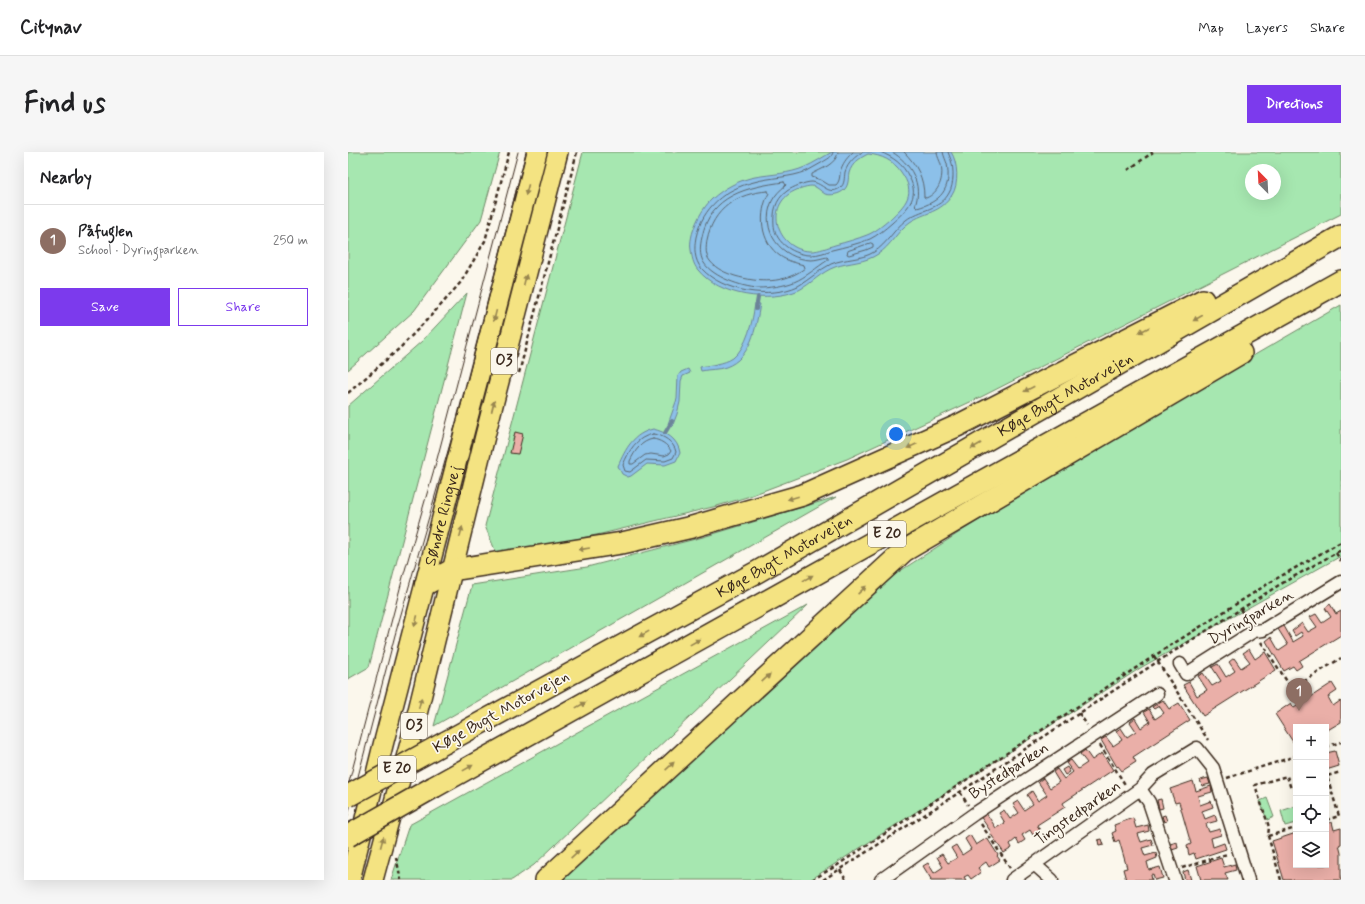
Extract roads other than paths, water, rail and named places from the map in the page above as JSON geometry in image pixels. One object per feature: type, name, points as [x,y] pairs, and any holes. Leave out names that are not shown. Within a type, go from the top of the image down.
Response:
[{"type":"highway","points":[[426,584],[452,570],[622,543],[692,527],[803,495],[957,426],[1341,229]]},
{"type":"highway","name":"Køge Bugt Motorvejen","points":[[348,796],[764,568],[1341,236]]},
{"type":"highway","name":"Køge Bugt Motorvejen","points":[[348,836],[1341,281]]},
{"type":"highway","points":[[546,880],[904,552],[1341,294]]},
{"type":"main road","name":"Søndre Ringvej","points":[[350,880],[537,152]]},
{"type":"main road","name":"Søndre Ringvej","points":[[373,880],[410,743],[452,570],[558,152]]},
{"type":"street","name":"Dyringparken","points":[[1183,669],[1254,631],[1263,630],[1341,582]]},
{"type":"street","name":"Bystedparken","points":[[881,880],[974,814],[1157,694]]},
{"type":"street","name":"Tingstedparken","points":[[1015,878],[1136,792],[1153,775],[1197,748],[1213,768],[1248,880]]},
{"type":"street","name":"Tingstedparken","points":[[1136,792],[1149,802],[1174,876]]},
{"type":"street","name":"Tingstedparken","points":[[1034,864],[1052,880]]},
{"type":"water","points":[[832,152],[951,152],[956,167],[956,185],[948,201],[938,209],[910,222],[883,251],[868,259],[840,265],[830,269],[808,285],[787,294],[759,296],[745,295],[731,291],[718,286],[707,279],[696,268],[692,255],[691,237],[696,223],[712,199],[722,191],[743,180],[799,169],[812,164]],"holes":[[[868,154],[887,159],[895,165],[906,180],[909,193],[900,209],[889,220],[867,235],[812,251],[801,250],[792,245],[785,238],[777,221],[778,211],[782,202],[789,194],[800,188],[812,186],[816,187],[827,195],[840,193],[847,186],[850,169],[854,164]]]},
{"type":"water","points":[[755,303],[760,304],[757,323],[751,341],[741,357],[726,367],[701,371],[700,367],[725,362],[733,358],[738,353],[746,340],[753,317]]},
{"type":"water","points":[[688,369],[690,373],[683,376],[681,381],[680,402],[672,427],[668,424],[677,399],[678,376],[681,372]]},
{"type":"water","points":[[653,429],[667,434],[677,444],[680,453],[676,461],[665,465],[647,464],[628,477],[622,474],[618,466],[627,448],[640,434]]},
{"type":"waterway","points":[[756,309],[758,297]]},
{"type":"waterway","points":[[665,433],[672,421]]},
{"type":"tram line","points":[[348,786],[403,577],[437,459],[518,152]]},
{"type":"tram line","points":[[348,815],[395,635],[460,409],[526,152]]},
{"type":"place","name":"Påfuglen","points":[[1299,711]]}]
